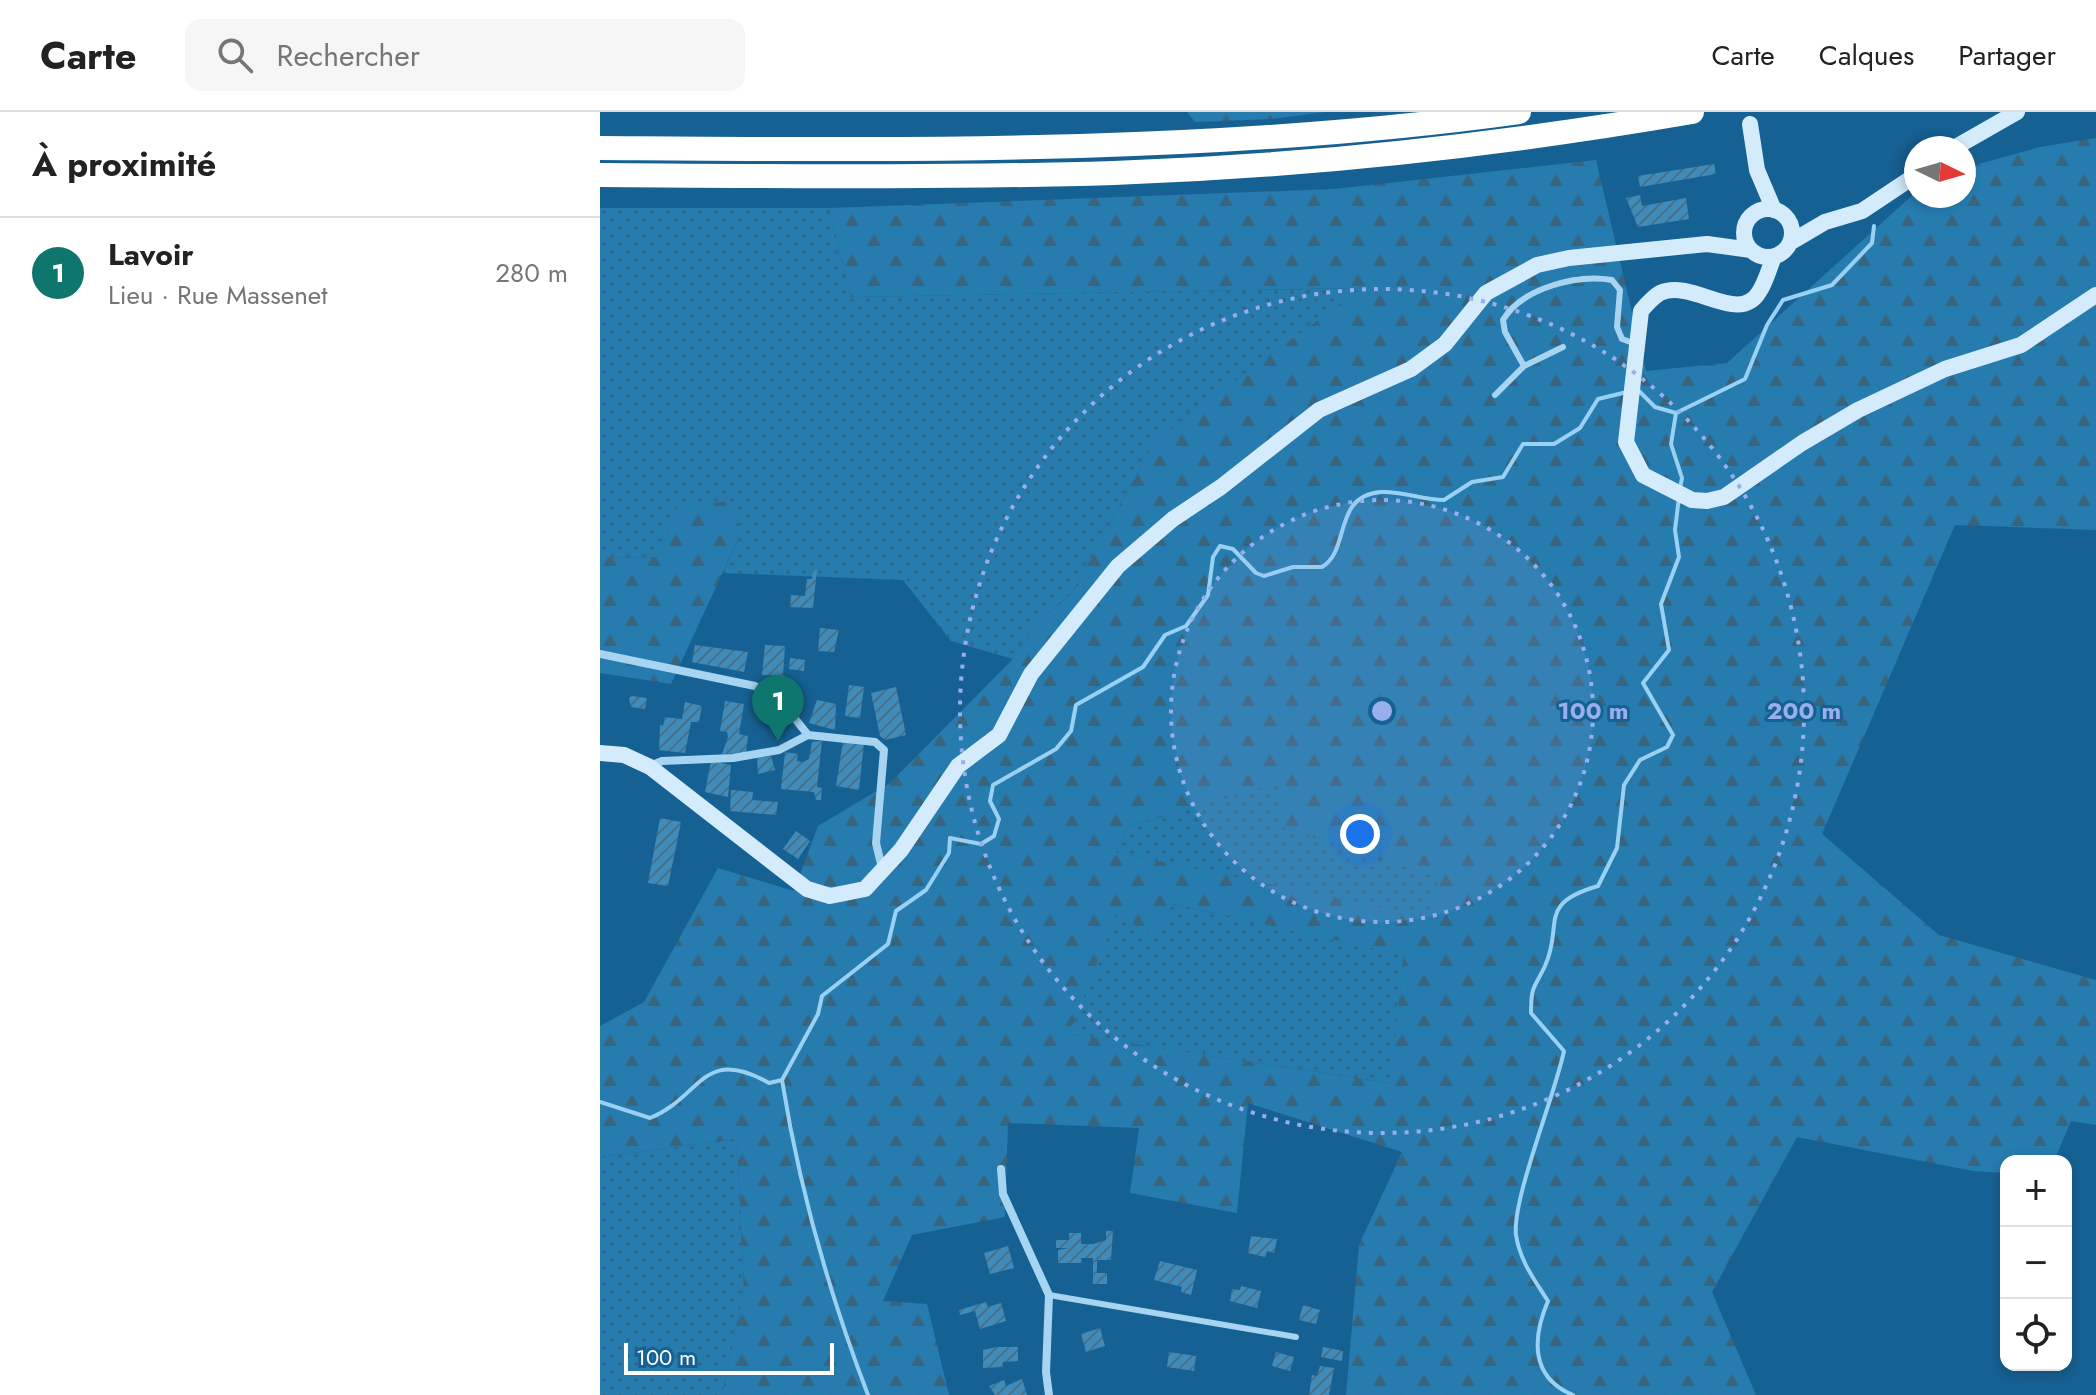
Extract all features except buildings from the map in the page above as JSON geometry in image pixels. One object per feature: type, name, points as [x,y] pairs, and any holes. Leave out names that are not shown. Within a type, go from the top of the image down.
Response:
[{"type":"highway","points":[[600,148],[918,149],[1120,145],[1267,138],[1519,112]]},
{"type":"highway","points":[[600,175],[919,176],[1212,167],[1426,150],[1692,112]]},
{"type":"street","points":[[1975,136],[2017,112]]},
{"type":"street","points":[[1750,124],[1757,170],[1745,238],[1761,254],[1764,282],[1758,295],[1748,303],[1735,306],[1687,291],[1659,294],[1641,311],[1625,422],[1626,442],[1643,475],[1664,487],[1692,500],[1724,497],[1802,443],[1858,410],[1945,369],[2021,345],[2096,295]]},
{"type":"street","points":[[1757,170],[1779,213],[1792,230],[1791,242]]},
{"type":"street","points":[[600,753],[624,755],[650,767],[807,889],[830,896],[865,889],[901,850],[958,766],[999,735],[1031,674],[1118,566],[1173,519],[1221,487],[1319,410],[1411,369],[1445,344],[1486,293],[1537,265],[1707,244],[1761,254],[1791,242],[1825,222],[1862,211],[1904,183]]},
{"type":"street","points":[[1707,244],[1750,219],[1779,213],[1825,222]]},
{"type":"street","points":[[600,654],[755,686],[780,700],[808,735]]},
{"type":"street","points":[[650,767],[662,761],[733,758],[779,750],[808,735],[875,742],[884,750],[876,843],[882,869]]},
{"type":"street","points":[[1001,1169],[1003,1194],[1049,1295],[1046,1372],[1049,1395]]},
{"type":"lane","points":[[1524,366],[1505,332],[1503,320],[1510,307],[1572,279],[1612,280],[1620,290],[1617,327],[1622,339],[1636,344]]},
{"type":"lane","points":[[1495,395],[1524,366],[1563,347]]},
{"type":"lane","points":[[1049,1295],[1296,1337]]},
{"type":"green space","points":[[1187,112],[1325,112],[1272,119],[1195,122]]},
{"type":"green space","points":[[2096,138],[2096,530],[1955,525],[1822,834],[1939,935],[2096,980],[2096,1125],[2071,1121],[2057,1155],[2000,1155],[2000,1173],[1973,1171],[1797,1137],[1712,1292],[1756,1395],[1346,1395],[1359,1245],[1402,1152],[1248,1103],[1237,1213],[1130,1193],[1139,1128],[1008,1123],[1005,1217],[912,1235],[883,1301],[927,1304],[949,1395],[722,1395],[744,1289],[737,1139],[600,1157],[600,1026],[644,1002],[718,868],[794,891],[818,826],[890,783],[1013,659],[1033,627],[1072,593],[1156,439],[1362,288],[851,297],[829,208],[1334,189],[1596,160],[1646,371],[1727,363],[1904,203],[1904,208],[1976,208],[1976,165],[2040,147]],"holes":[[[1282,782],[1282,827],[1438,878],[1430,918],[1116,852],[1129,826]],[[1173,904],[1404,955],[1390,1083],[1069,1034],[1116,914],[1153,936]]]},
{"type":"green space","points":[[600,208],[829,208],[851,297],[1363,288],[1156,439],[1072,593],[1033,627],[1013,659],[951,641],[903,580],[723,573],[741,533],[677,508],[657,557],[600,558]]},
{"type":"green space","points":[[730,501],[741,533],[671,684],[600,673],[600,558],[657,557],[677,507]]},
{"type":"green space","points":[[1282,781],[1282,827],[1438,878],[1430,919],[1116,852],[1129,826]]},
{"type":"green space","points":[[1172,904],[1404,954],[1391,1083],[1068,1034],[1115,913]]},
{"type":"green space","points":[[737,1139],[744,1289],[722,1395],[600,1395],[600,1157]]},
{"type":"waterway","points":[[1680,488],[1682,478],[1671,444],[1676,413],[1745,379],[1767,325],[1783,300],[1832,285],[1872,243],[1874,226]]},
{"type":"waterway","points":[[1638,390],[1655,407],[1676,413]]},
{"type":"waterway","points":[[600,1102],[650,1118],[716,1072],[729,1069],[769,1083],[782,1080],[818,1014],[822,996],[888,944],[896,911],[926,890],[949,853],[950,838],[981,844],[994,836],[999,819],[990,801],[993,785],[1056,749],[1071,731],[1076,705],[1143,667],[1165,635],[1186,626],[1208,595],[1213,557],[1220,546],[1233,549],[1256,573],[1264,576],[1293,567],[1322,567],[1337,549],[1348,513],[1355,503],[1366,496],[1389,492],[1444,500],[1472,482],[1503,477],[1523,444],[1554,444],[1580,428],[1598,399],[1627,392]]},
{"type":"waterway","points":[[1573,1395],[1548,1378],[1542,1367],[1538,1354],[1539,1328],[1548,1301],[1524,1262],[1516,1235],[1521,1197],[1564,1051],[1531,1013],[1532,997],[1550,951],[1559,908],[1566,900],[1598,886],[1617,848],[1624,785],[1640,760],[1667,747],[1673,735],[1643,683],[1669,650],[1661,604],[1679,557],[1675,530],[1679,497]]},
{"type":"waterway","points":[[782,1080],[797,1160],[817,1239],[840,1318],[868,1395]]},
{"type":"place","name":"Lavoir","points":[[778,741]]}]
